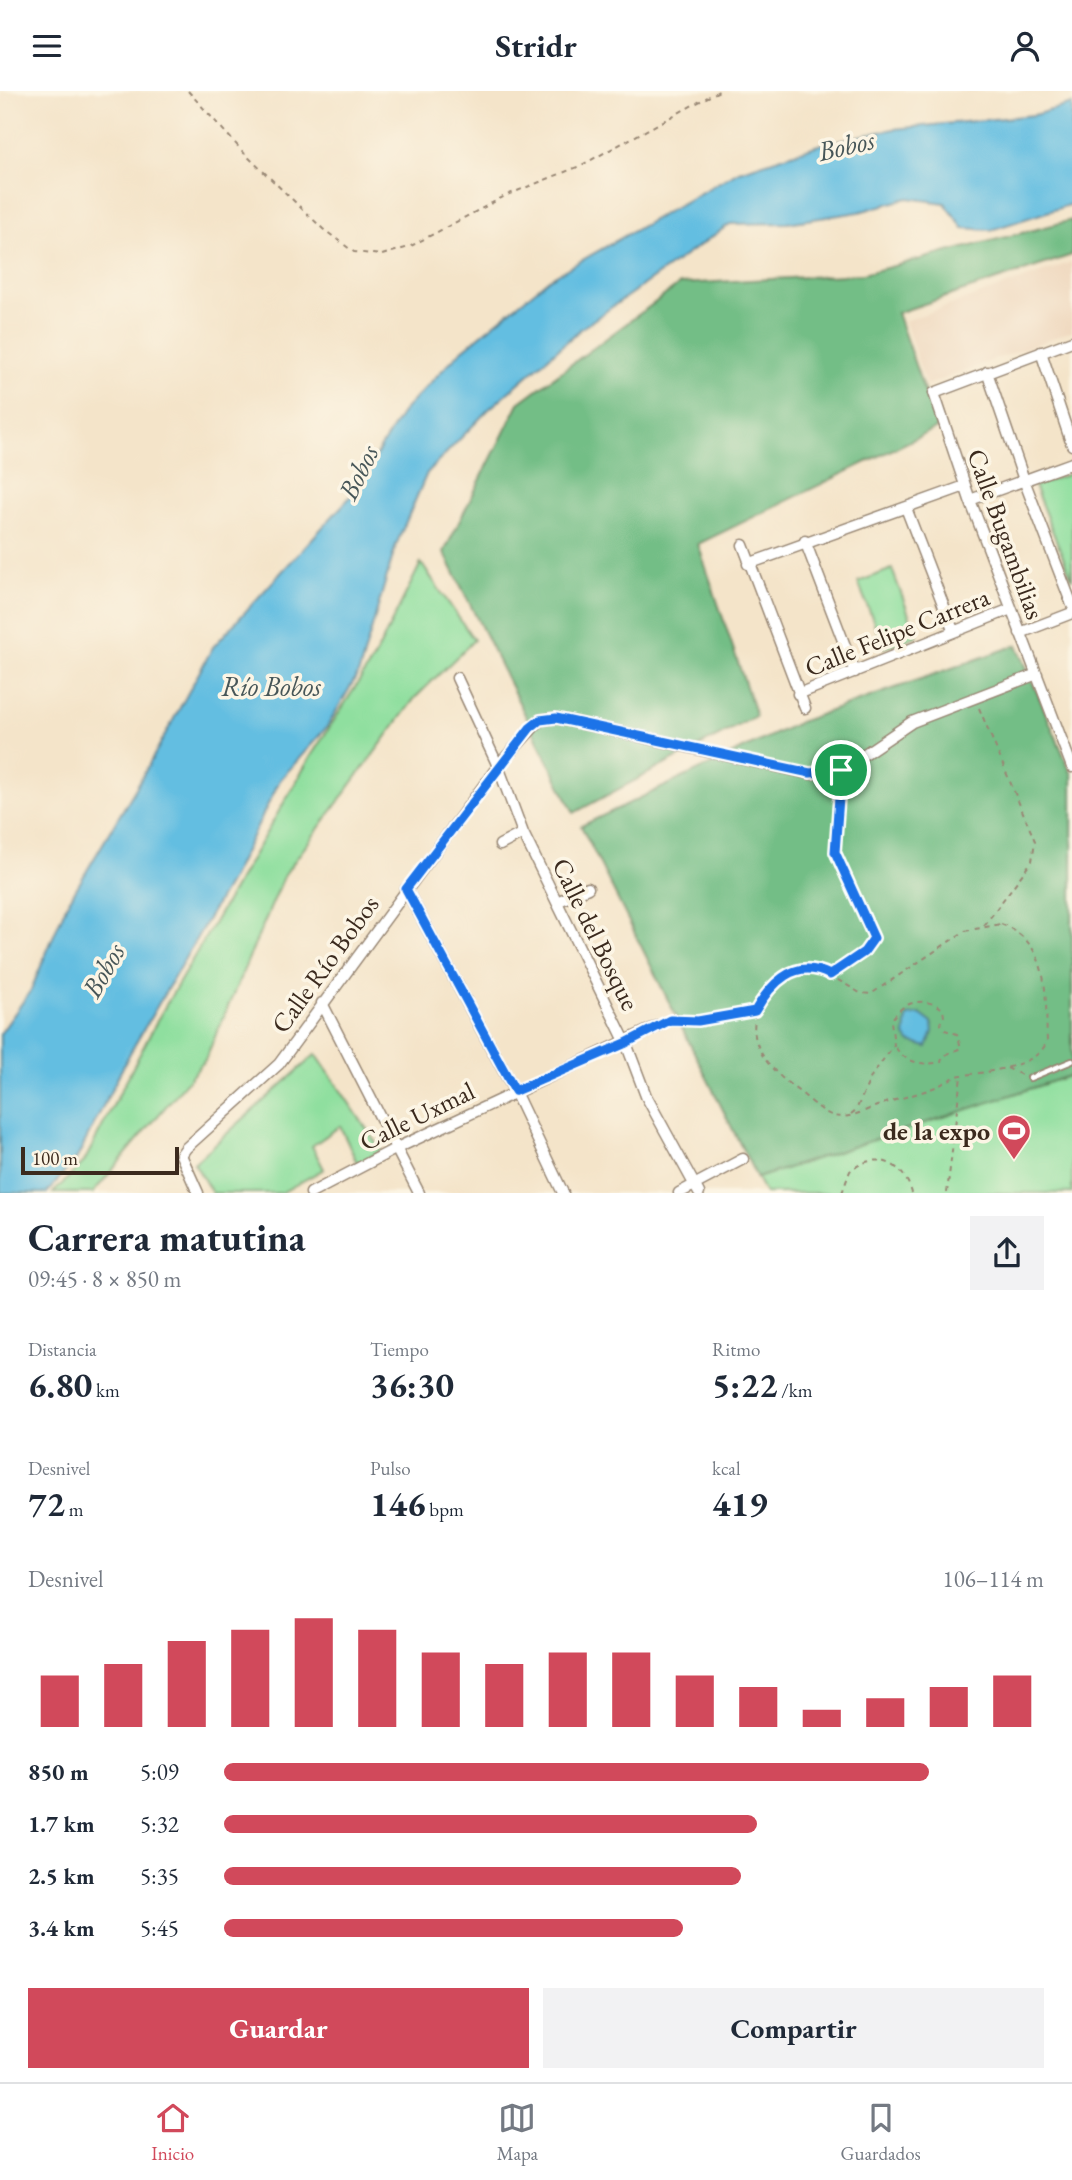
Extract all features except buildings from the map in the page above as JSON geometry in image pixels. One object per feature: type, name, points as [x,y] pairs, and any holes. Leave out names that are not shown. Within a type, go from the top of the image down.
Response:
[{"type":"street","points":[[1072,341],[987,372],[1024,480],[1072,605]]},
{"type":"street","points":[[1041,352],[1072,445]]},
{"type":"street","name":"Calle Bugambilias","points":[[987,372],[934,393],[965,486],[1072,767]]},
{"type":"street","points":[[1060,411],[1072,407]]},
{"type":"street","points":[[970,499],[1072,463]]},
{"type":"street","points":[[748,563],[965,486]]},
{"type":"street","points":[[906,508],[953,630]]},
{"type":"street","points":[[804,541],[855,672]]},
{"type":"street","points":[[743,545],[804,708]]},
{"type":"street","name":"Calle Felipe Carrera","points":[[798,694],[1011,609]]},
{"type":"street","points":[[1020,633],[1072,613]]},
{"type":"street","points":[[841,770],[912,722],[1037,674]]},
{"type":"street","name":"Calle del Bosque","points":[[457,678],[498,766],[523,833],[626,1043],[646,1096],[697,1189]]},
{"type":"street","name":"Calle Río Bobos","points":[[198,1193],[181,1155],[279,1064],[498,766],[540,720],[556,718],[810,773],[841,770]]},
{"type":"street","points":[[500,845],[523,833]]},
{"type":"street","points":[[557,902],[588,888]]},
{"type":"street","points":[[406,889],[515,1091],[563,1193]]},
{"type":"street","points":[[322,1003],[419,1193]]},
{"type":"street","name":"Calle Uxmal","points":[[311,1193],[515,1091],[626,1043],[658,1026]]},
{"type":"street","points":[[679,1193],[697,1189],[743,1159]]},
{"type":"lane","points":[[1030,1078],[1072,1061]]},
{"type":"path","points":[[188,91],[244,153],[323,229],[355,252],[382,255],[409,247],[507,195],[580,166],[719,91]]},
{"type":"path","points":[[974,698],[1035,841],[1032,861],[982,928]]},
{"type":"path","points":[[830,975],[864,952],[874,938],[835,852],[841,770]]},
{"type":"path","points":[[1001,924],[1018,931],[1039,955],[1048,1042],[1041,1053],[1006,1068],[974,1076],[961,1075],[922,1092],[847,1116],[831,1116],[794,1088],[765,1058],[755,1042],[752,1027],[755,1011],[766,991],[780,976],[803,971],[823,971],[860,993],[871,994],[965,932],[982,928],[1001,924]]},
{"type":"path","points":[[847,1116],[856,1110],[872,1075],[894,1045],[891,1021],[904,1005],[922,1001],[934,1003],[943,1009],[940,1023],[945,1030],[957,1034],[961,1048],[943,1056],[941,1062],[921,1065],[902,1055],[894,1045]]},
{"type":"path","points":[[658,1026],[670,1020],[698,1021],[755,1011]]},
{"type":"path","points":[[1006,1068],[1030,1078]]},
{"type":"path","points":[[947,1193],[961,1075]]},
{"type":"path","points":[[842,1193],[850,1171],[872,1160],[888,1161],[898,1168],[908,1180],[912,1193]]},
{"type":"shaded area","points":[[1072,262],[1072,331],[926,385],[905,321]]},
{"type":"green space","points":[[1072,220],[1072,255],[897,313],[937,428],[698,544],[756,716],[574,813],[444,552],[519,403],[680,284],[863,274]]},
{"type":"green space","points":[[1072,473],[1072,579],[1034,486]]},
{"type":"green space","points":[[421,563],[474,640],[415,698],[285,874],[205,1060],[93,1193],[53,1193],[84,1162],[159,1017],[311,756],[374,658]]},
{"type":"green space","points":[[892,569],[917,636],[884,648],[858,582]]},
{"type":"green space","points":[[1017,645],[1072,775],[1072,1075],[757,1178],[581,826],[802,721]]},
{"type":"green space","points":[[316,1054],[381,1150],[358,1165],[340,1126],[312,1146],[324,1169],[281,1193],[212,1193],[194,1163]]},
{"type":"green space","points":[[1072,1075],[1072,1193],[765,1193],[757,1178]]},
{"type":"water","name":"Río Bobos","points":[[1072,104],[1072,204],[991,230],[963,228],[945,203],[908,198],[859,212],[787,223],[730,224],[582,328],[488,410],[427,473],[396,545],[359,672],[327,727],[280,780],[231,879],[130,1053],[77,1158],[47,1193],[0,1193],[0,1034],[31,990],[66,906],[140,781],[213,647],[352,495],[403,411],[460,352],[549,279],[739,171],[822,144],[894,129],[1034,115]]},
{"type":"water","points":[[920,1014],[932,1023],[933,1032],[927,1047],[909,1042],[905,1036],[907,1016]]},
{"type":"place","name":"de la expo","points":[[1014,1161]]},
{"type":"route","points":[[556,718],[810,773],[841,770],[834,829],[835,852],[874,938],[864,952],[830,975],[823,971],[803,971],[780,976],[766,991],[755,1011],[698,1021],[682,1018],[670,1020],[626,1043],[515,1091],[406,889],[498,766],[530,728],[540,720],[556,718]]},
{"type":"water label","name":"Bobos","points":[[846,145]]},
{"type":"water label","name":"Bobos","points":[[358,472]]},
{"type":"water label","name":"Bobos","points":[[103,970]]}]
